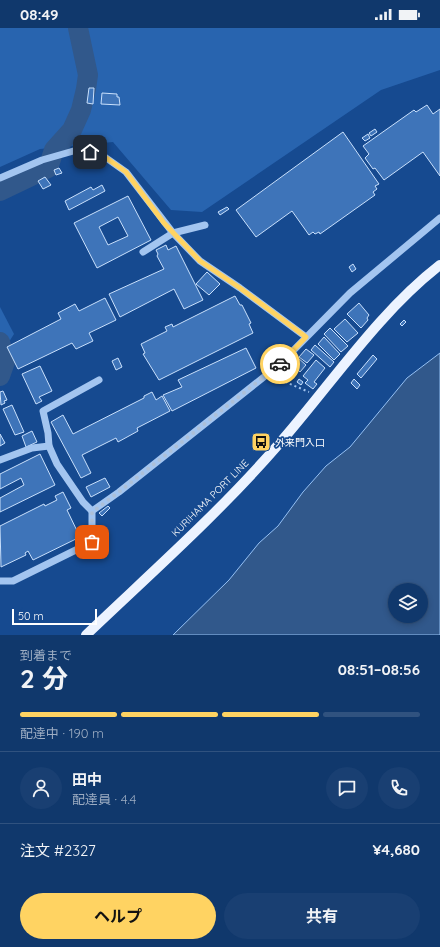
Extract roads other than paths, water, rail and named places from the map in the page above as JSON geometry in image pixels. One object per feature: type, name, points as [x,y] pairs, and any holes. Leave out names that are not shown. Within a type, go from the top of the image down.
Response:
[{"type":"main road","name":"KURIHAMA PORT LINE","points":[[86,635],[221,505],[277,446],[408,293],[440,265]]},
{"type":"street","points":[[0,178],[42,160],[77,150],[102,155],[126,172],[173,233],[200,261],[240,288],[306,337]]},
{"type":"street","points":[[92,512],[279,365],[350,293],[440,218]]},
{"type":"street","points":[[143,252],[173,233],[205,225]]},
{"type":"street","points":[[0,580],[13,581],[92,542],[92,512],[83,502],[57,464],[49,446],[43,410],[99,380]]},
{"type":"street","points":[[0,460],[32,448],[49,446]]},
{"type":"waterway","points":[[0,191],[48,168],[54,150],[72,130],[81,110],[88,75],[78,28]]},
{"type":"waterway","points":[[0,342],[5,362],[0,376]]},
{"type":"place","name":"外来門入口","points":[[261,442]]}]
